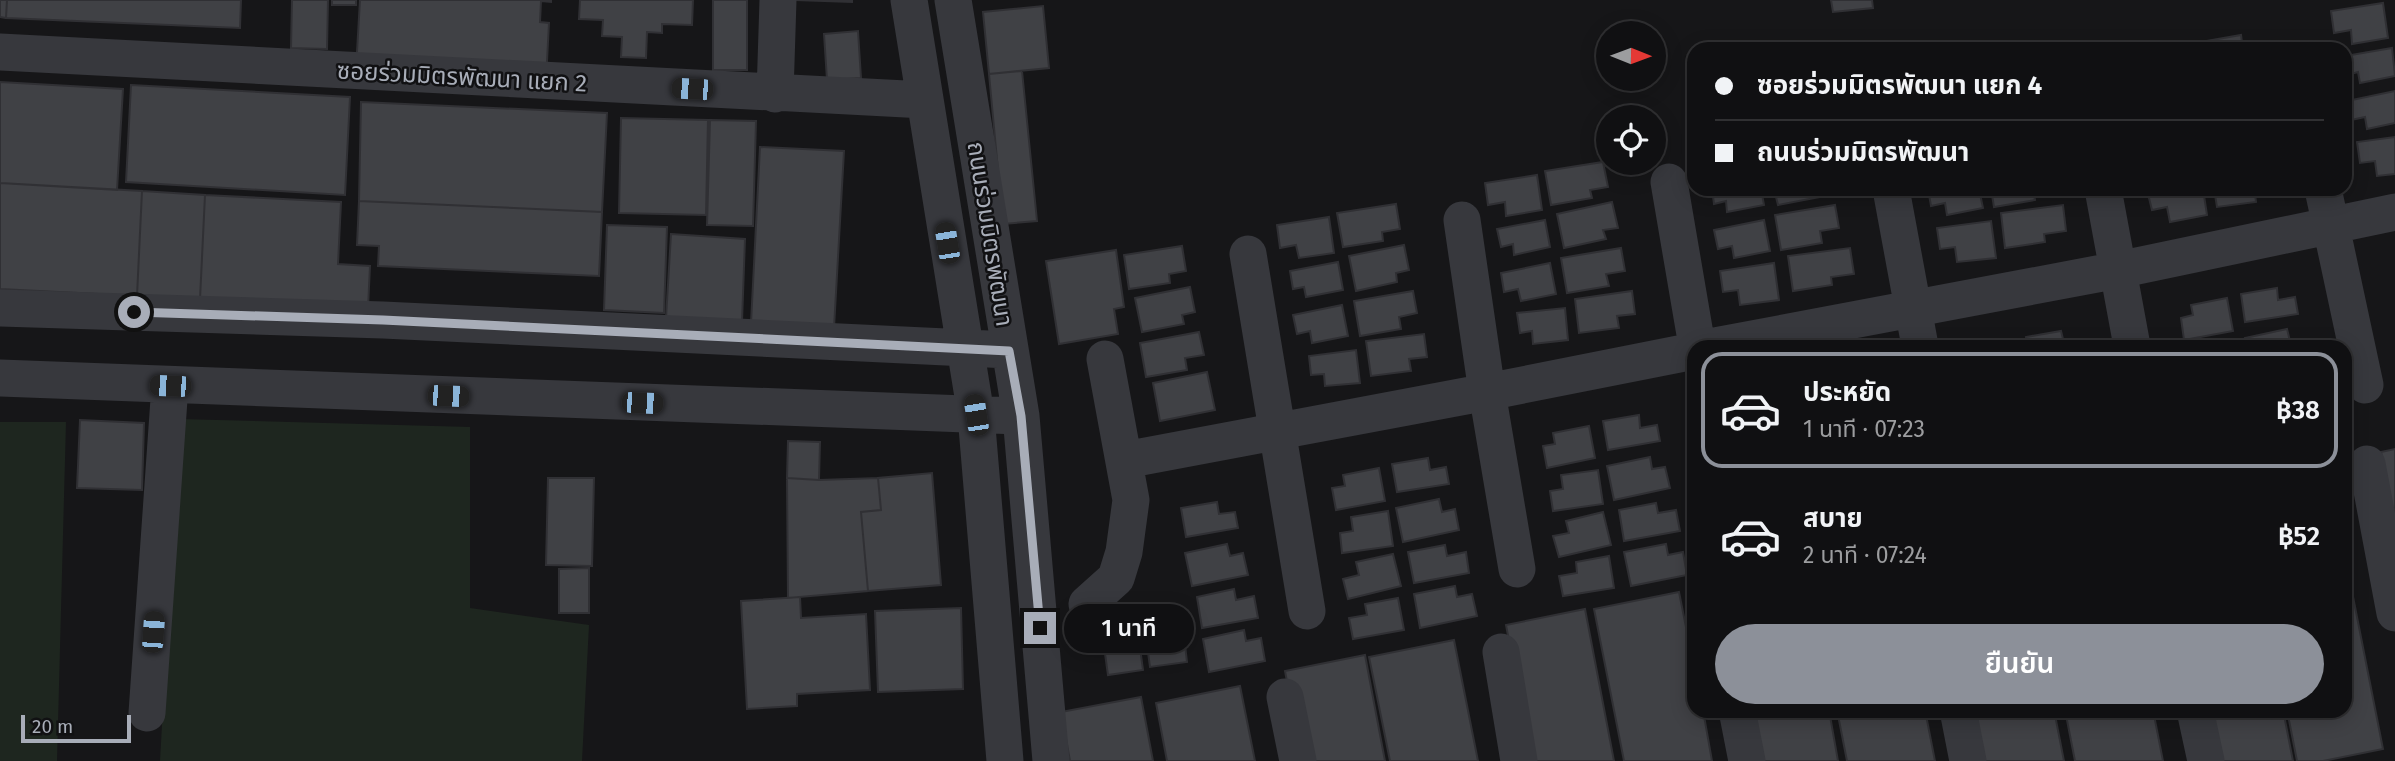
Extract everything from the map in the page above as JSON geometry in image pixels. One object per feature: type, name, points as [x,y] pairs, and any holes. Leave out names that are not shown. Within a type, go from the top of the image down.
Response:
[{"type":"street","points":[[775,94],[778,0]]},
{"type":"street","name":"ถนนร่วมมิตรพัฒนา","points":[[909,0],[976,415],[1005,761]]},
{"type":"street","name":"ถนนร่วมมิตรพัฒนา","points":[[953,0],[1021,416],[1051,761]]},
{"type":"street","name":"ซอยร่วมมิตรพัฒนา แยก 2","points":[[0,52],[925,100]]},
{"type":"street","points":[[1668,183],[1694,340]]},
{"type":"street","points":[[1892,196],[1919,340]]},
{"type":"street","points":[[2104,196],[2131,340]]},
{"type":"street","points":[[2325,196],[2365,385]]},
{"type":"street","points":[[1746,340],[2118,270],[2395,212]]},
{"type":"street","points":[[1462,220],[1517,569]]},
{"type":"street","points":[[1248,254],[1307,611]]},
{"type":"street","points":[[0,308],[383,320],[1009,351]]},
{"type":"street","points":[[1125,460],[1487,392],[1687,351]]},
{"type":"street","points":[[1087,604],[1116,578],[1125,552],[1132,500],[1105,359]]},
{"type":"street","points":[[0,378],[1021,416]]},
{"type":"street","points":[[147,713],[170,386]]},
{"type":"street","points":[[2367,464],[2395,613]]},
{"type":"street","points":[[1501,652],[1519,761]]},
{"type":"street","points":[[1285,697],[1298,761]]},
{"type":"street","points":[[1739,718],[1747,761]]},
{"type":"street","points":[[1960,718],[1968,761]]},
{"type":"street","points":[[2197,718],[2206,761]]},
{"type":"shaded area","points":[[179,419],[470,427],[470,608],[589,625],[582,761],[160,761]]},
{"type":"shaded area","points":[[0,422],[66,422],[57,761],[0,761]]},
{"type":"building","points":[[0,0],[7,0],[6,18],[0,17]]},
{"type":"building","points":[[7,0],[241,0],[240,28],[6,18]]},
{"type":"building","points":[[292,0],[328,0],[327,49],[291,48]]},
{"type":"building","points":[[332,0],[356,0],[356,5],[332,5]]},
{"type":"building","points":[[360,0],[551,0],[541,1],[540,22],[549,23],[546,80],[356,69]]},
{"type":"building","points":[[580,0],[693,0],[692,25],[662,24],[662,33],[647,32],[646,58],[621,57],[622,37],[602,36],[603,20],[579,19]]},
{"type":"building","points":[[713,0],[747,0],[747,70],[713,70]]},
{"type":"building","points":[[795,0],[852,0],[852,2]]},
{"type":"building","points":[[1831,0],[1872,0],[1873,8],[1833,12]]},
{"type":"building","points":[[2383,3],[2388,38],[2352,44],[2351,30],[2334,33],[2331,11]]},
{"type":"building","points":[[1043,6],[1049,68],[989,74],[983,12]]},
{"type":"building","points":[[858,31],[861,78],[827,80],[824,34]]},
{"type":"building","points":[[2241,35],[2242,42],[2200,42]]},
{"type":"building","points":[[2392,48],[2395,76],[2360,83],[2358,72],[2352,74],[2352,55]]},
{"type":"building","points":[[1022,71],[1037,221],[1003,224],[989,74]]},
{"type":"building","points":[[0,82],[123,89],[117,190],[0,183]]},
{"type":"building","points":[[131,85],[350,97],[345,195],[126,182]]},
{"type":"building","points":[[2395,91],[2395,123],[2367,129],[2365,117],[2352,120],[2352,100]]},
{"type":"building","points":[[361,102],[607,113],[602,212],[359,201]]},
{"type":"building","points":[[621,118],[708,120],[706,215],[619,213]]},
{"type":"building","points":[[710,120],[756,121],[753,226],[707,225]]},
{"type":"building","points":[[2395,137],[2395,174],[2377,176],[2375,161],[2360,163],[2357,142]]},
{"type":"building","points":[[760,147],[844,151],[834,328],[751,323]]},
{"type":"building","points":[[1596,163],[1596,175],[1606,175],[1608,187],[1590,190],[1592,198],[1551,205],[1545,171]]},
{"type":"building","points":[[1537,175],[1542,210],[1506,216],[1505,202],[1488,205],[1485,183]]},
{"type":"building","points":[[0,183],[142,191],[137,296],[0,289]]},
{"type":"building","points":[[142,191],[205,195],[200,299],[137,296]]},
{"type":"building","points":[[205,195],[341,202],[338,264],[370,266],[368,308],[200,299]]},
{"type":"building","points":[[1713,196],[1762,196],[1764,205],[1727,212],[1726,201],[1714,204]]},
{"type":"building","points":[[1776,196],[1820,197],[1778,205]]},
{"type":"building","points":[[1929,196],[1980,196],[1983,208],[1947,215],[1945,203],[1931,206]]},
{"type":"building","points":[[1992,196],[2034,196],[2035,200],[1994,207]]},
{"type":"building","points":[[2148,196],[2204,196],[2207,215],[2170,222],[2167,207],[2152,210]]},
{"type":"building","points":[[2215,196],[2255,196],[2256,202],[2217,207]]},
{"type":"building","points":[[359,201],[602,212],[599,276],[378,266],[379,246],[357,245]]},
{"type":"building","points":[[1612,202],[1618,228],[1603,230],[1606,239],[1564,248],[1557,214]]},
{"type":"building","points":[[1396,204],[1400,229],[1382,232],[1383,241],[1343,247],[1337,213]]},
{"type":"building","points":[[1835,205],[1839,228],[1820,231],[1822,243],[1781,250],[1775,215]]},
{"type":"building","points":[[2063,205],[2066,231],[2044,234],[2045,242],[2005,248],[2001,213]]},
{"type":"building","points":[[1329,217],[1334,253],[1299,258],[1296,245],[1280,248],[1277,225]]},
{"type":"building","points":[[1545,220],[1550,247],[1514,255],[1513,244],[1501,247],[1497,229]]},
{"type":"building","points":[[1764,220],[1770,251],[1734,258],[1732,246],[1718,249],[1714,230]]},
{"type":"building","points":[[1991,221],[1996,258],[1957,262],[1955,247],[1940,249],[1937,228]]},
{"type":"building","points":[[607,225],[667,227],[664,313],[604,310]]},
{"type":"building","points":[[671,234],[745,239],[742,322],[666,318]]},
{"type":"building","points":[[1404,245],[1409,270],[1396,273],[1397,282],[1356,291],[1349,256]]},
{"type":"building","points":[[1182,246],[1186,271],[1169,274],[1170,283],[1129,289],[1124,255]]},
{"type":"building","points":[[1621,248],[1625,271],[1606,274],[1609,286],[1567,293],[1561,258]]},
{"type":"building","points":[[1850,248],[1854,274],[1831,277],[1832,285],[1793,291],[1788,256]]},
{"type":"building","points":[[1116,250],[1124,307],[1114,309],[1118,334],[1059,344],[1046,261]]},
{"type":"building","points":[[1338,262],[1343,290],[1306,297],[1304,287],[1293,289],[1290,271]]},
{"type":"building","points":[[1550,263],[1556,294],[1521,301],[1518,289],[1504,292],[1501,273]]},
{"type":"building","points":[[1774,263],[1779,300],[1740,305],[1738,290],[1723,292],[1720,271]]},
{"type":"building","points":[[1190,287],[1195,312],[1182,315],[1184,324],[1142,332],[1135,298]]},
{"type":"building","points":[[2277,288],[2278,300],[2295,297],[2298,314],[2245,322],[2241,294]]},
{"type":"building","points":[[1413,291],[1417,313],[1399,317],[1401,329],[1360,336],[1354,301]]},
{"type":"building","points":[[1632,291],[1635,314],[1617,316],[1619,328],[1579,333],[1575,299]]},
{"type":"building","points":[[2227,298],[2233,331],[2184,340],[2181,318],[2193,315],[2191,305]]},
{"type":"building","points":[[1342,305],[1348,336],[1312,343],[1310,331],[1297,334],[1293,315]]},
{"type":"building","points":[[1565,308],[1568,340],[1533,344],[1532,331],[1520,333],[1517,313]]},
{"type":"building","points":[[2287,329],[2290,340],[2246,340]]},
{"type":"building","points":[[2061,331],[2063,340],[2026,340],[2026,337]]},
{"type":"building","points":[[1199,332],[1204,355],[1185,358],[1187,370],[1146,377],[1140,343]]},
{"type":"building","points":[[1424,334],[1427,357],[1409,359],[1411,371],[1371,376],[1366,341]]},
{"type":"building","points":[[1356,350],[1360,383],[1325,386],[1324,374],[1311,375],[1309,356]]},
{"type":"building","points":[[1207,372],[1215,410],[1160,421],[1153,383]]},
{"type":"building","points":[[1639,415],[1640,428],[1657,425],[1660,441],[1608,450],[1603,421]]},
{"type":"building","points":[[80,420],[144,423],[142,490],[77,488]]},
{"type":"building","points":[[1589,426],[1595,458],[1547,468],[1543,446],[1555,444],[1553,433]]},
{"type":"building","points":[[788,441],[820,442],[819,480],[787,478]]},
{"type":"building","points":[[2395,449],[2395,527],[2381,452]]},
{"type":"building","points":[[1650,457],[1652,469],[1665,467],[1670,488],[1614,500],[1607,466]]},
{"type":"building","points":[[1428,458],[1430,470],[1446,467],[1449,484],[1397,492],[1392,464]]},
{"type":"building","points":[[1379,468],[1385,501],[1336,510],[1332,488],[1345,486],[1343,475]]},
{"type":"building","points":[[1598,470],[1603,504],[1553,511],[1550,491],[1563,489],[1561,475]]},
{"type":"building","points":[[932,473],[941,585],[868,591],[861,512],[881,510],[878,478]]},
{"type":"building","points":[[548,478],[594,478],[592,566],[546,565]]},
{"type":"building","points":[[787,478],[878,478],[881,510],[861,512],[868,591],[788,598]]},
{"type":"building","points":[[1439,499],[1442,512],[1455,509],[1459,530],[1403,542],[1396,508]]},
{"type":"building","points":[[1217,502],[1219,514],[1235,512],[1238,528],[1186,537],[1181,508]]},
{"type":"building","points":[[1656,503],[1658,513],[1676,510],[1680,531],[1624,541],[1619,510]]},
{"type":"building","points":[[1388,511],[1393,546],[1342,553],[1340,533],[1353,531],[1351,517]]},
{"type":"building","points":[[1603,512],[1611,545],[1559,557],[1553,536],[1569,533],[1566,521]]},
{"type":"building","points":[[1227,544],[1230,556],[1243,553],[1248,575],[1192,586],[1185,553]]},
{"type":"building","points":[[1666,544],[1668,555],[1683,552],[1687,575],[1631,586],[1624,552]]},
{"type":"building","points":[[1445,545],[1447,556],[1466,552],[1469,573],[1414,583],[1408,552]]},
{"type":"building","points":[[1393,554],[1401,586],[1348,599],[1343,579],[1359,575],[1356,562]]},
{"type":"building","points":[[1609,556],[1614,588],[1563,596],[1559,576],[1577,573],[1576,562]]},
{"type":"building","points":[[589,568],[589,613],[559,613],[559,569]]},
{"type":"building","points":[[1455,586],[1457,597],[1472,594],[1477,616],[1420,628],[1414,594]]},
{"type":"building","points":[[1234,589],[1236,600],[1254,596],[1258,618],[1202,628],[1197,597]]},
{"type":"building","points":[[1679,592],[1687,632],[1687,718],[1704,718],[1712,761],[1624,761],[1594,609]]},
{"type":"building","points":[[2352,592],[2383,749],[2323,761],[2297,761],[2289,718],[2352,718]]},
{"type":"building","points":[[800,597],[801,618],[866,614],[870,690],[797,694],[797,706],[747,709],[741,601]]},
{"type":"building","points":[[1398,598],[1404,630],[1353,639],[1349,618],[1367,615],[1365,604]]},
{"type":"building","points":[[961,608],[963,689],[878,692],[875,611]]},
{"type":"building","points":[[1585,609],[1614,761],[1532,761],[1506,625]]},
{"type":"building","points":[[1163,613],[1165,630],[1183,627],[1187,662],[1150,667],[1143,616]]},
{"type":"building","points":[[1122,622],[1124,635],[1138,633],[1143,670],[1108,675],[1101,625]]},
{"type":"building","points":[[1244,630],[1246,641],[1261,638],[1265,661],[1209,672],[1203,639]]},
{"type":"building","points":[[1454,640],[1478,761],[1390,761],[1369,657]]},
{"type":"building","points":[[1365,655],[1385,761],[1302,761],[1285,671]]},
{"type":"building","points":[[1240,686],[1255,761],[1167,761],[1156,703]]},
{"type":"building","points":[[1141,697],[1153,761],[1070,761],[1061,712]]},
{"type":"building","points":[[1748,718],[1830,718],[1838,761],[1756,761]]},
{"type":"building","points":[[1839,718],[1927,718],[1935,761],[1847,761]]},
{"type":"building","points":[[1973,718],[2056,718],[2064,761],[1981,761]]},
{"type":"building","points":[[2067,718],[2155,718],[2163,761],[2075,761]]},
{"type":"building","points":[[2202,718],[2285,718],[2293,761],[2210,761]]},
{"type":"route","points":[[134,312],[383,320],[1009,351],[1021,416],[1040,628]]}]
